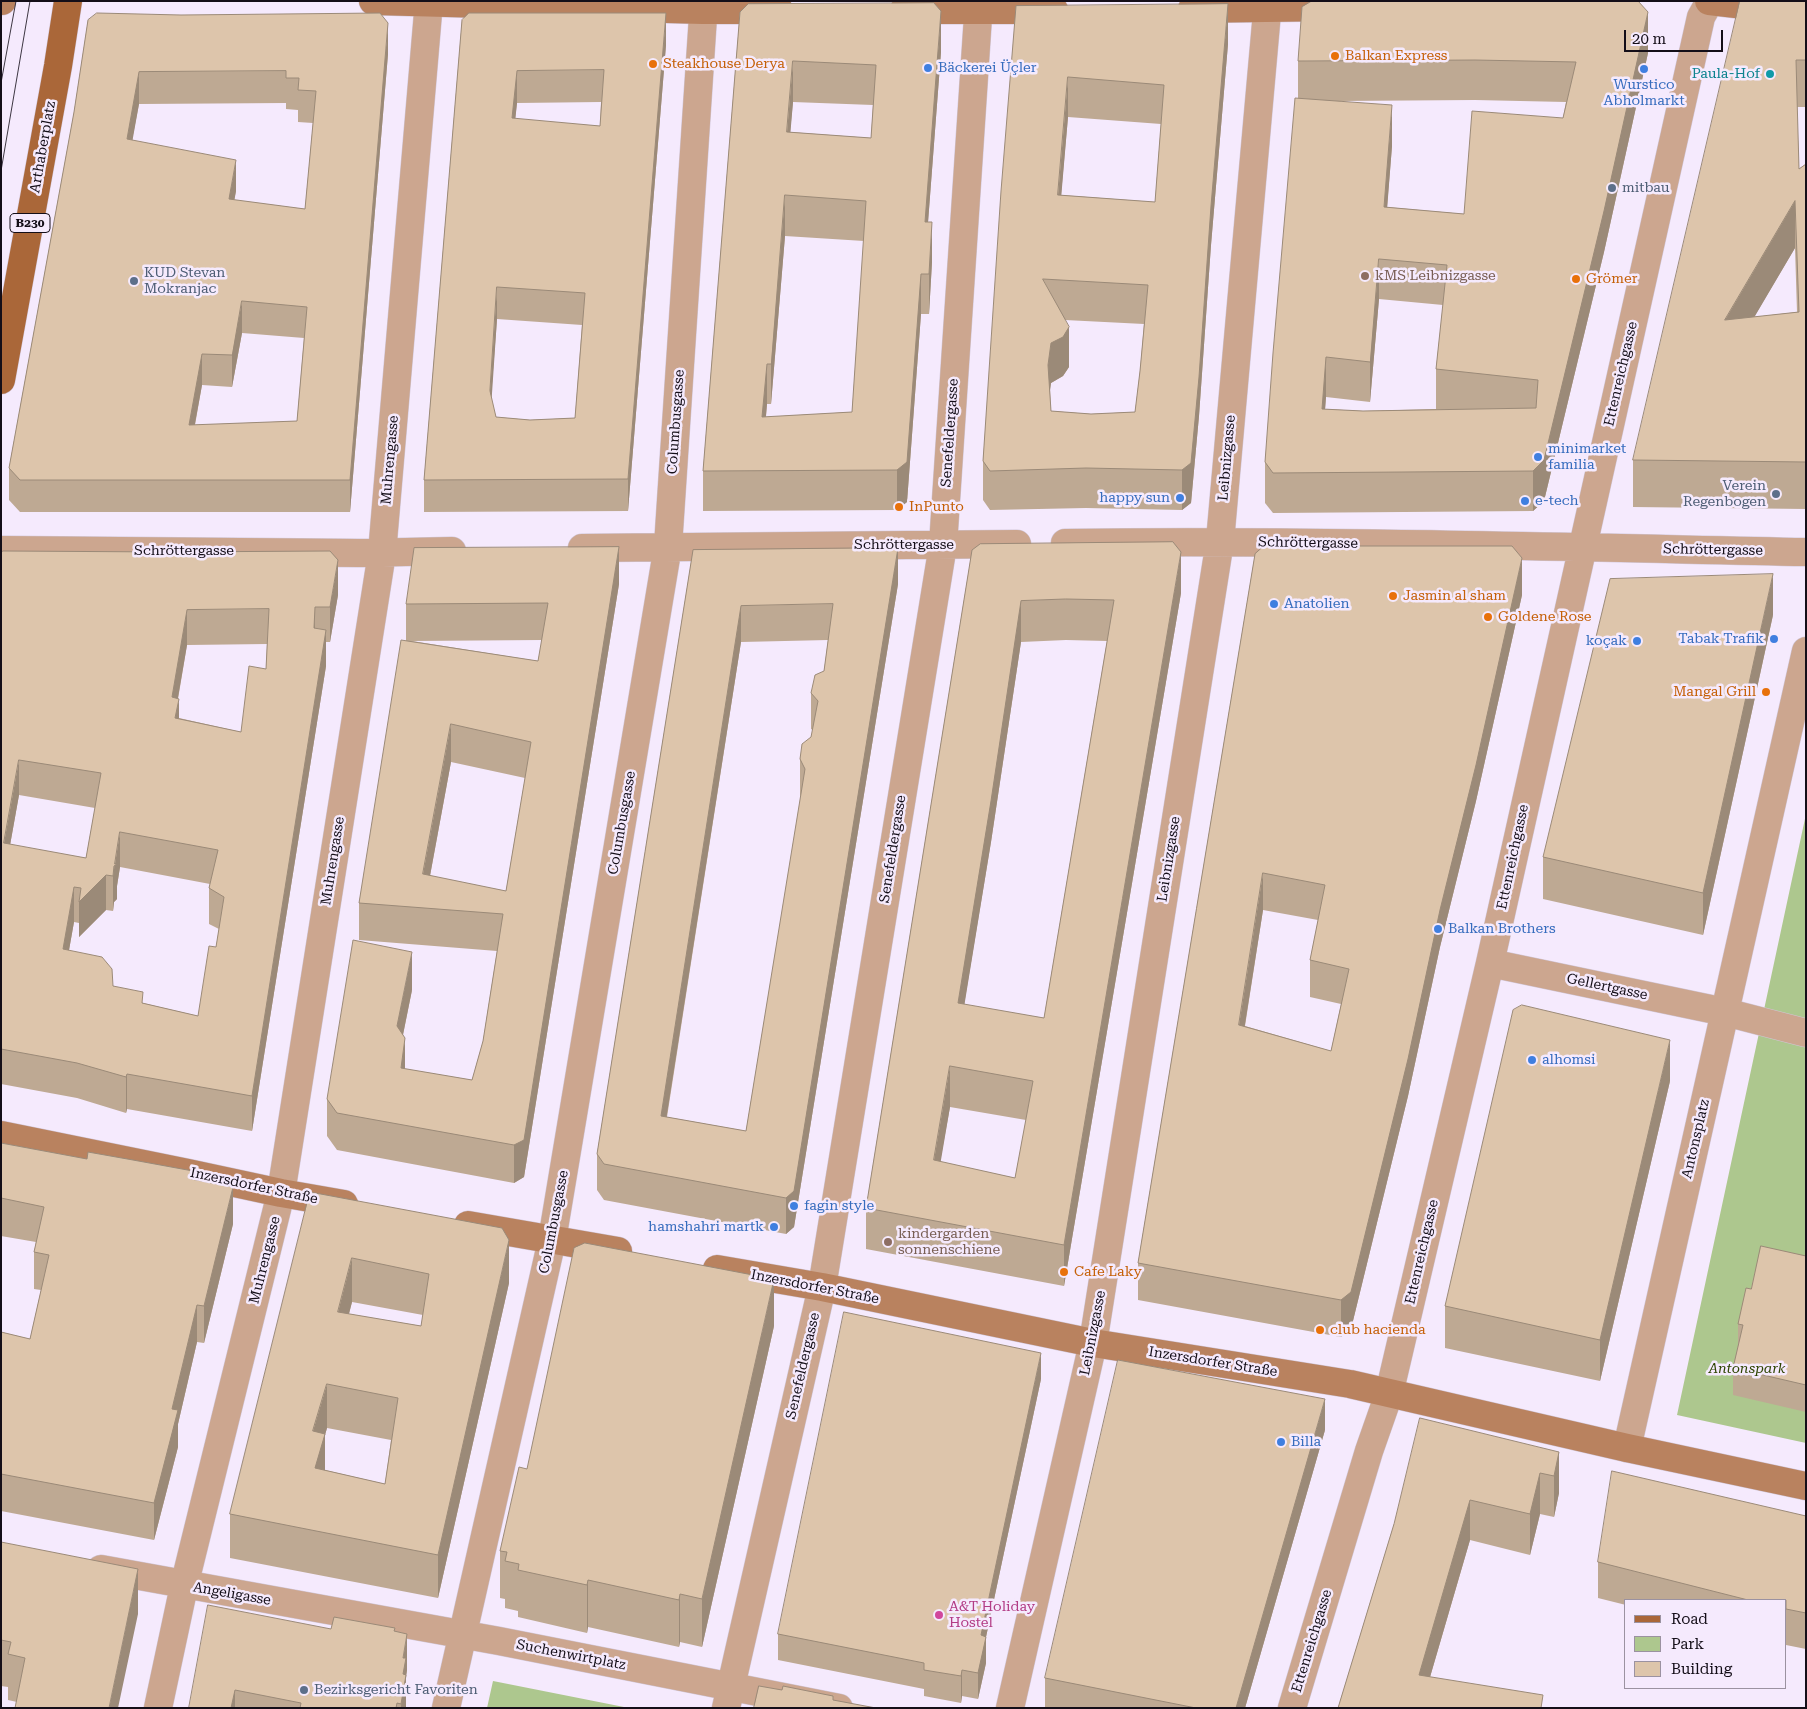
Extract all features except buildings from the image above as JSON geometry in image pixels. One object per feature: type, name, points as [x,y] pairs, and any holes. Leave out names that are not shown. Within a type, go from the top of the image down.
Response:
[{"type":"main road","name":"Arthaberplatz","points":[[1,380],[68,1]]},
{"type":"street","points":[[373,1],[703,6],[800,10]]},
{"type":"street","points":[[1710,1],[1753,6],[1806,4]]},
{"type":"street","name":"Ettenreichgasse","points":[[1292,1708],[1369,1451],[1388,1394],[1490,962],[1701,17],[1710,1]]},
{"type":"street","name":"Muhrengasse","points":[[158,1708],[184,1586],[281,1193],[382,553],[429,2]]},
{"type":"street","points":[[1172,9],[1268,5],[1361,6]]},
{"type":"street","name":"Leibnizgasse","points":[[1010,1708],[1093,1343],[1220,541],[1268,5]]},
{"type":"street","name":"Columbusgasse","points":[[463,1635],[552,1240],[668,546],[703,6]]},
{"type":"street","points":[[877,10],[978,6],[1083,10]]},
{"type":"street","name":"Senefeldergasse","points":[[728,1697],[822,1287],[943,545],[978,6]]},
{"type":"street","name":"Schröttergasse","points":[[553,549],[668,546],[1220,541],[1806,552]]},
{"type":"street","name":"Schröttergasse","points":[[1,550],[382,553],[476,551]]},
{"type":"street","name":"Antonsplatz","points":[[1627,1448],[1806,651]]},
{"type":"street","name":"Gellertgasse","points":[[1490,962],[1725,1012]]},
{"type":"street","points":[[1725,1012],[1806,1033]]},
{"type":"street","name":"Inzersdorfer Straße","points":[[1,1135],[188,1172],[281,1193],[370,1208]]},
{"type":"street","points":[[445,1222],[642,1256]]},
{"type":"street","name":"Inzersdorfer Straße","points":[[689,1264],[822,1287],[1093,1343],[1350,1384],[1627,1448]]},
{"type":"street","points":[[1627,1448],[1806,1486]]},
{"type":"street","name":"Angeligasse","points":[[77,1565],[184,1586],[463,1635]]},
{"type":"street","points":[[446,1708],[463,1635]]},
{"type":"street","name":"Suchenwirtplatz","points":[[463,1635],[728,1697]]},
{"type":"street","points":[[728,1697],[839,1708]]},
{"type":"green space","name":"Antonspark","points":[[1806,814],[1806,1443],[1677,1415]]},
{"type":"green space","points":[[493,1681],[629,1708],[487,1708]]},
{"type":"tram line","points":[[1,83],[16,1]]},
{"type":"tram line","points":[[1,171],[30,1]]},
{"type":"place","name":"Balkan Express","points":[[1335,56]]},
{"type":"place","name":"Steakhouse Derya","points":[[653,64]]},
{"type":"place","name":"Bäckerei Üçler","points":[[928,68]]},
{"type":"place","name":"Wurstico Abholmarkt","points":[[1644,69]]},
{"type":"place","name":"Paula-Hof","points":[[1770,74]]},
{"type":"place","name":"mitbau","points":[[1612,188]]},
{"type":"place","name":"kMS Leibnizgasse","points":[[1365,276]]},
{"type":"place","name":"Grömer","points":[[1576,279]]},
{"type":"place","name":"KUD Stevan Mokranjac","points":[[134,281]]},
{"type":"place","name":"minimarket familia","points":[[1538,457]]},
{"type":"place","name":"Verein Regenbogen","points":[[1776,494]]},
{"type":"place","name":"happy sun","points":[[1180,498]]},
{"type":"place","name":"e-tech","points":[[1525,501]]},
{"type":"place","name":"InPunto","points":[[899,507]]},
{"type":"place","name":"Jasmin al sham","points":[[1393,596]]},
{"type":"place","name":"Anatolien","points":[[1274,604]]},
{"type":"place","name":"Goldene Rose","points":[[1488,617]]},
{"type":"place","name":"Tabak Trafik","points":[[1774,639]]},
{"type":"place","name":"koçak","points":[[1637,641]]},
{"type":"place","name":"Mangal Grill","points":[[1766,692]]},
{"type":"place","name":"Balkan Brothers","points":[[1438,929]]},
{"type":"place","name":"alhomsi","points":[[1532,1060]]},
{"type":"place","name":"fagin style","points":[[794,1206]]},
{"type":"place","name":"hamshahri martk","points":[[774,1227]]},
{"type":"place","name":"kindergarden sonnenschiene","points":[[888,1242]]},
{"type":"place","name":"Cafe Laky","points":[[1064,1272]]},
{"type":"place","name":"club hacienda","points":[[1320,1330]]},
{"type":"place","name":"Billa","points":[[1281,1442]]},
{"type":"place","name":"A&T Holiday Hostel","points":[[939,1615]]},
{"type":"place","name":"Bezirksgericht Favoriten","points":[[304,1690]]}]
